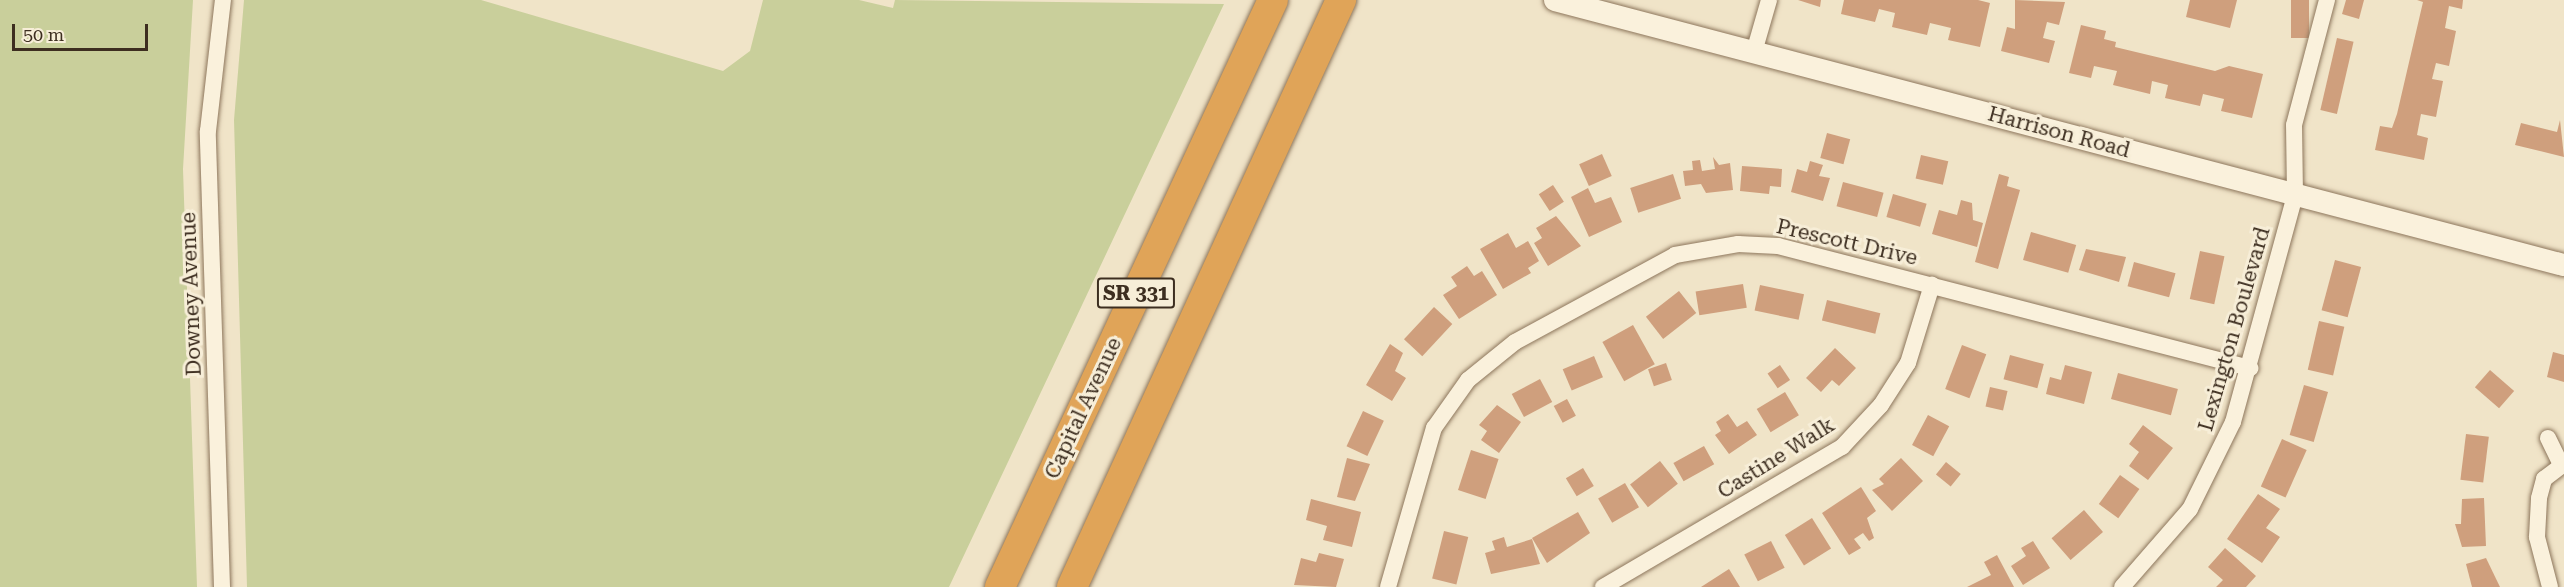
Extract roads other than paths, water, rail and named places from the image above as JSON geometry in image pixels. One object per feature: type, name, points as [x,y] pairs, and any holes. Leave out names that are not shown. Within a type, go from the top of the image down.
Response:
[{"type":"highway","name":"Capital Avenue","points":[[1000,587],[1273,0]]},
{"type":"highway","name":"SR 331","points":[[1072,587],[1341,0]]},
{"type":"street","name":"Downey Avenue","points":[[222,587],[208,131],[223,0]]},
{"type":"street","name":"Harrison Road","points":[[1555,0],[2564,265]]},
{"type":"street","points":[[1754,51],[1769,0]]},
{"type":"street","name":"Lexington Boulevard","points":[[2130,585],[2171,537],[2204,485],[2250,368],[2295,195],[2294,125],[2327,0]]},
{"type":"street","name":"Prescott Drive","points":[[1388,587],[1434,428],[1468,380],[1515,342],[1649,265],[1707,247],[1778,246],[2250,368]]},
{"type":"street","name":"Castine Walk","points":[[1603,587],[1842,447],[1902,373],[1932,285]]},
{"type":"street","points":[[2548,438],[2559,467],[2539,498],[2537,537],[2550,587]]}]
